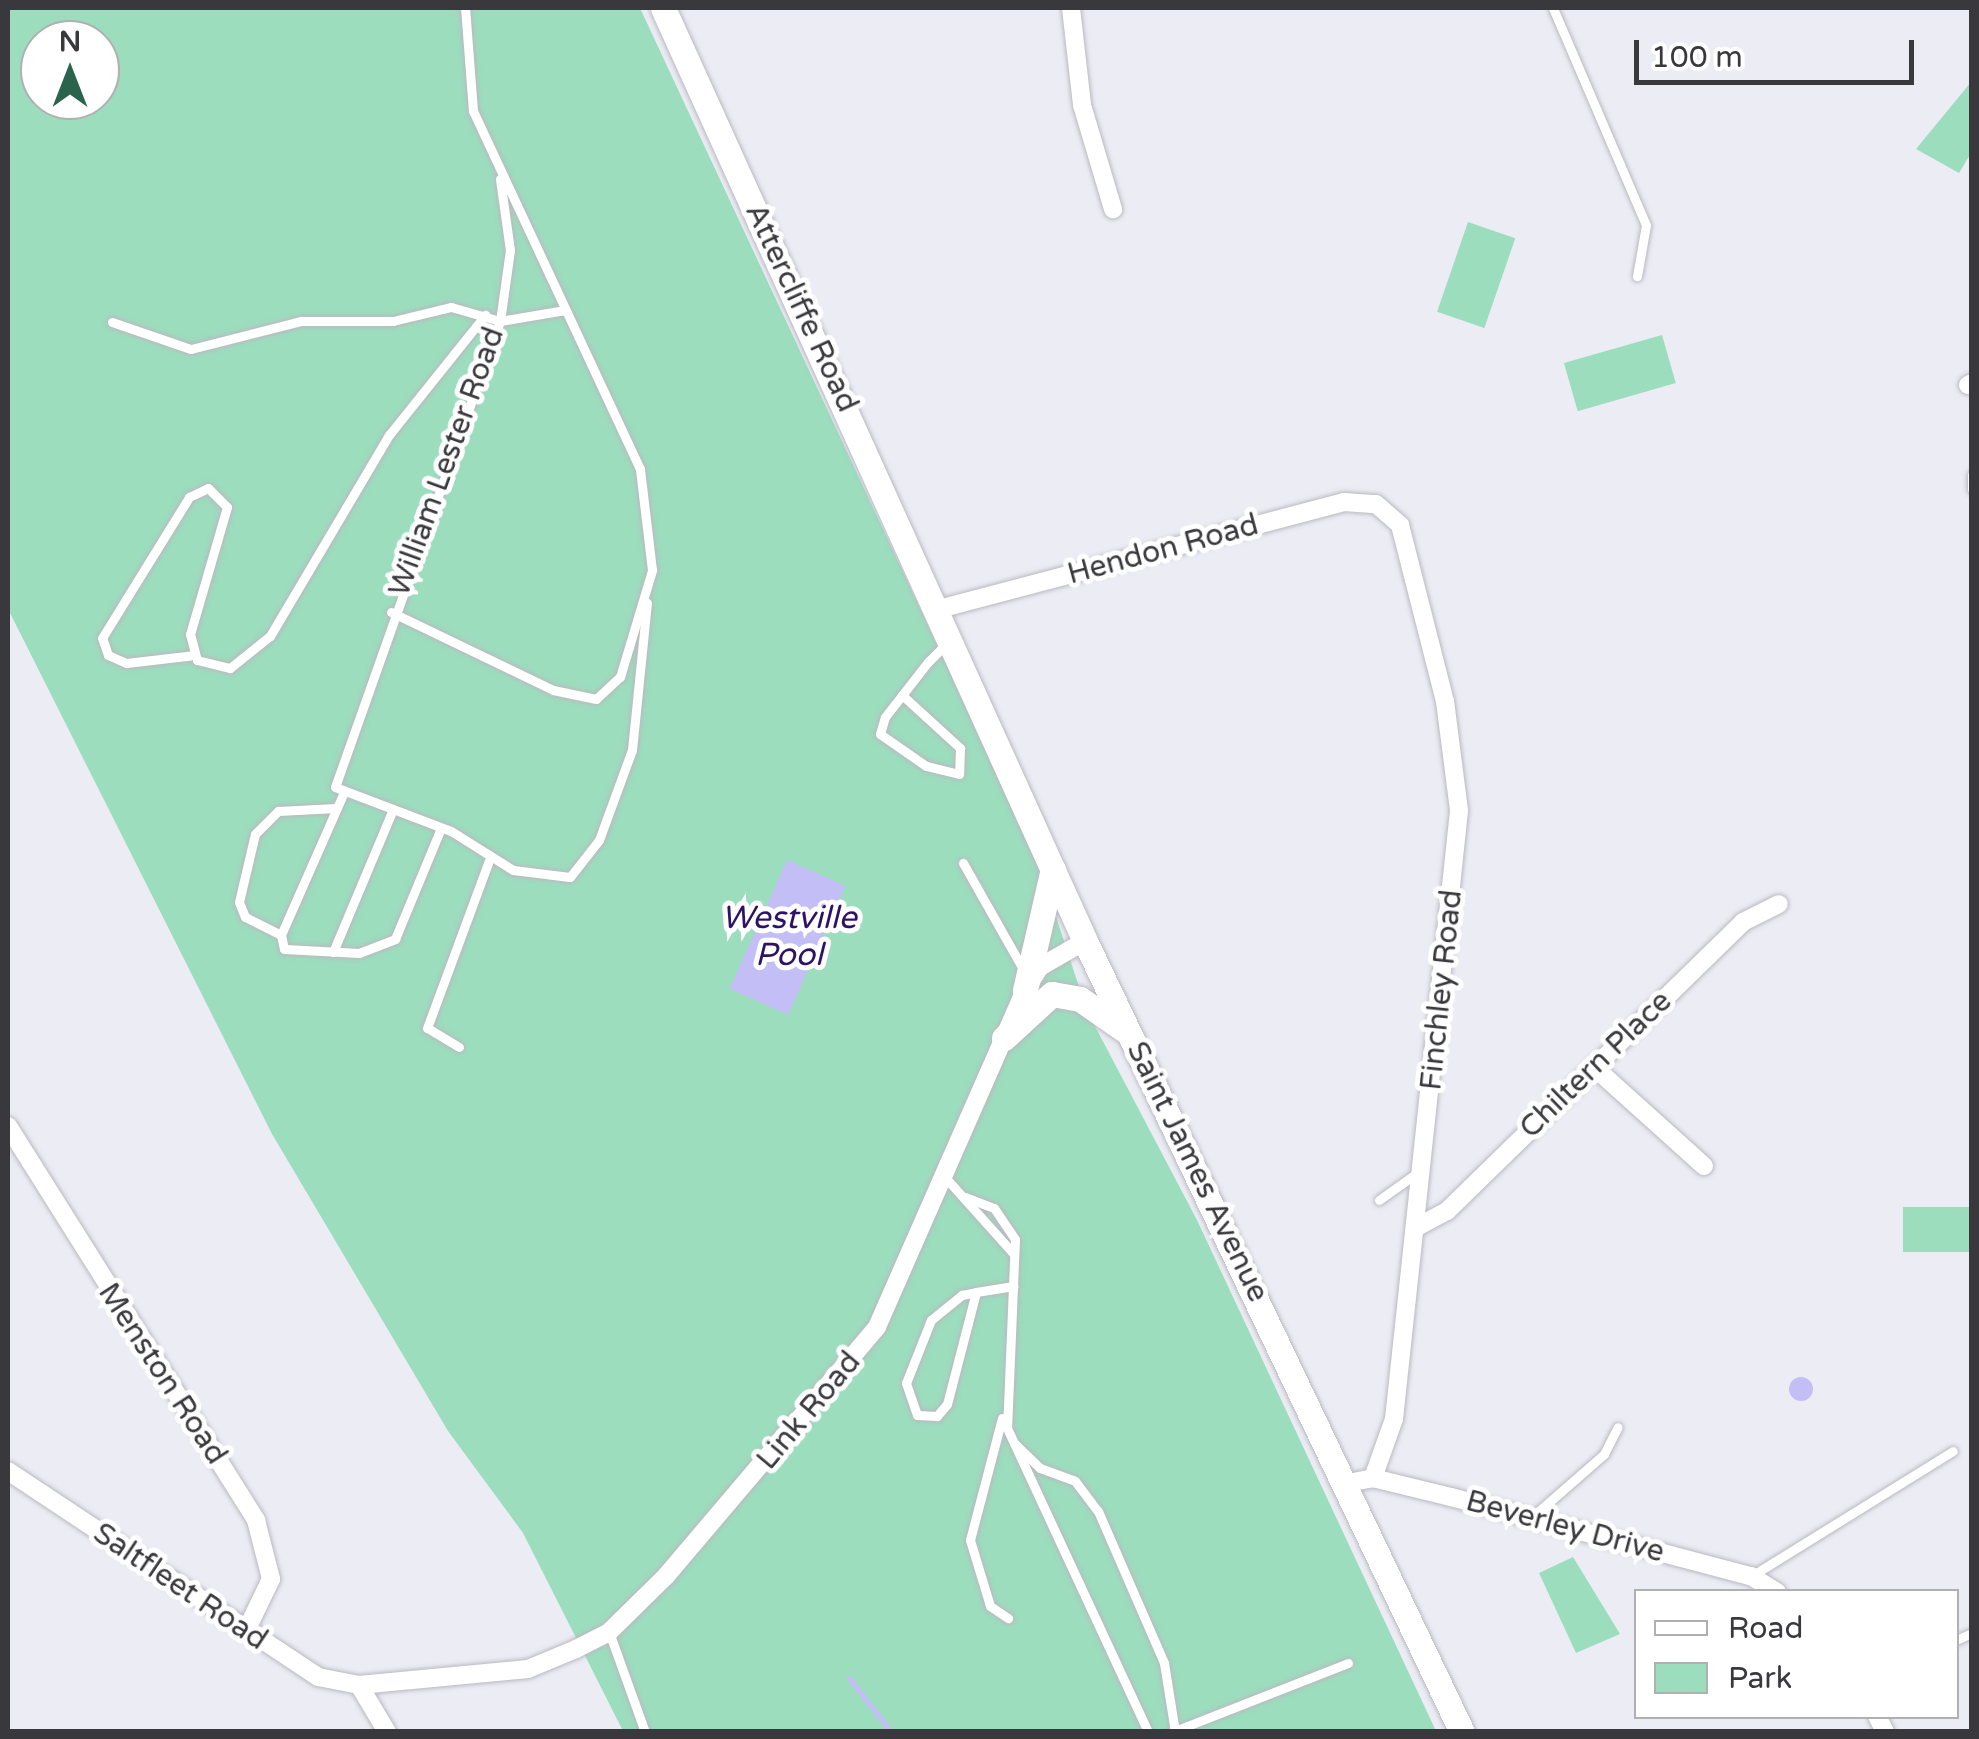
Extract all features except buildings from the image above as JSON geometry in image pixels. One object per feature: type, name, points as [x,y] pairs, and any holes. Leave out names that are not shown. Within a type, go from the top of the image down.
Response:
[{"type":"main road","name":"Attercliffe Road","points":[[663,8],[939,609]]},
{"type":"main road","name":"Saint James Avenue","points":[[939,609],[1052,869],[1130,1034],[1361,1481],[1462,1732]]},
{"type":"main road","points":[[1026,983],[1052,869]]},
{"type":"main road","points":[[1004,1038],[1052,994],[1080,998],[1130,1034]]},
{"type":"street","points":[[1071,8],[1082,105],[1113,208]]},
{"type":"street","name":"Hendon Road","points":[[939,609],[1344,502],[1386,509]]},
{"type":"street","name":"Finchley Road","points":[[1361,1481],[1394,1419],[1459,811],[1414,562],[1386,509]]},
{"type":"street","name":"Chiltern Place","points":[[1415,1228],[1447,1211],[1743,922],[1779,904]]},
{"type":"street","name":"Link Road","points":[[359,1685],[528,1668],[609,1632],[844,1373],[877,1327],[1026,983],[1040,967],[1085,941]]},
{"type":"street","points":[[1594,1067],[1704,1166]]},
{"type":"street","name":"Menston Road","points":[[8,1126],[256,1520],[271,1579],[246,1630]]},
{"type":"street","name":"Saltfleet Road","points":[[8,1471],[318,1676],[359,1685]]},
{"type":"street","name":"Beverley Drive","points":[[1361,1481],[1532,1518],[1750,1576],[1772,1589]]},
{"type":"street","points":[[359,1685],[388,1732]]},
{"type":"lane","name":"William Lester Road","points":[[465,8],[468,94],[500,179],[645,484],[647,603],[620,677],[596,699],[553,690],[391,612],[500,321],[510,250],[500,179]]},
{"type":"lane","points":[[1553,8],[1646,224],[1637,276]]},
{"type":"lane","points":[[112,322],[190,348],[301,321],[393,321],[451,307],[500,321],[565,310]]},
{"type":"lane","points":[[195,656],[192,624],[228,521],[223,496],[208,488],[189,496],[102,638],[108,655],[126,664],[195,656],[230,668],[270,636],[389,435],[484,316]]},
{"type":"lane","points":[[1972,475],[1972,488]]},
{"type":"lane","points":[[391,612],[334,780],[344,792],[442,828],[489,860],[558,880],[589,857],[634,739],[647,603]]},
{"type":"lane","points":[[902,695],[960,748],[959,774],[884,745],[882,722],[902,695],[952,639]]},
{"type":"lane","points":[[344,792],[280,935],[284,949],[373,952],[394,940],[442,828]]},
{"type":"lane","points":[[280,935],[245,917],[239,902],[255,834],[278,811],[336,808]]},
{"type":"lane","points":[[333,952],[393,809]]},
{"type":"lane","points":[[459,1047],[427,1028],[489,860]]},
{"type":"lane","points":[[963,864],[1026,983]]},
{"type":"lane","points":[[1379,1200],[1422,1169]]},
{"type":"lane","points":[[944,1176],[965,1196],[997,1246],[1014,1254]]},
{"type":"lane","points":[[965,1196],[994,1208],[1015,1239],[1003,1416],[970,1540],[990,1606],[1008,1618]]},
{"type":"lane","points":[[976,1292],[942,1413],[917,1415],[907,1405],[930,1320],[976,1292],[1014,1286]]},
{"type":"lane","points":[[1003,1416],[1148,1732]]},
{"type":"lane","points":[[1532,1518],[1604,1454],[1618,1427]]},
{"type":"lane","points":[[1012,1439],[1040,1468],[1085,1489],[1098,1511],[1164,1663],[1174,1731],[1348,1663]]},
{"type":"lane","points":[[1750,1576],[1953,1451]]},
{"type":"lane","points":[[609,1632],[645,1732]]},
{"type":"green space","points":[[8,8],[640,8],[1037,859],[1087,1011],[1197,1220],[1436,1731],[623,1731],[523,1533],[448,1431],[272,1134],[8,609]]},
{"type":"green space","points":[[1971,82],[1971,153],[1959,173],[1916,149]]},
{"type":"green space","points":[[1468,222],[1515,238],[1484,328],[1437,312]]},
{"type":"green space","points":[[1662,335],[1676,383],[1578,411],[1564,363]]},
{"type":"green space","points":[[1903,1207],[1971,1207],[1971,1252],[1903,1252]]},
{"type":"green space","points":[[1573,1557],[1620,1634],[1576,1653],[1539,1573]]},
{"type":"water","name":"Westville Pool","points":[[787,860],[845,886],[788,1015],[730,989]]},
{"type":"water","points":[[1801,1377],[1813,1389],[1801,1401],[1789,1389]]},
{"type":"waterway","points":[[849,1678],[891,1732]]}]
